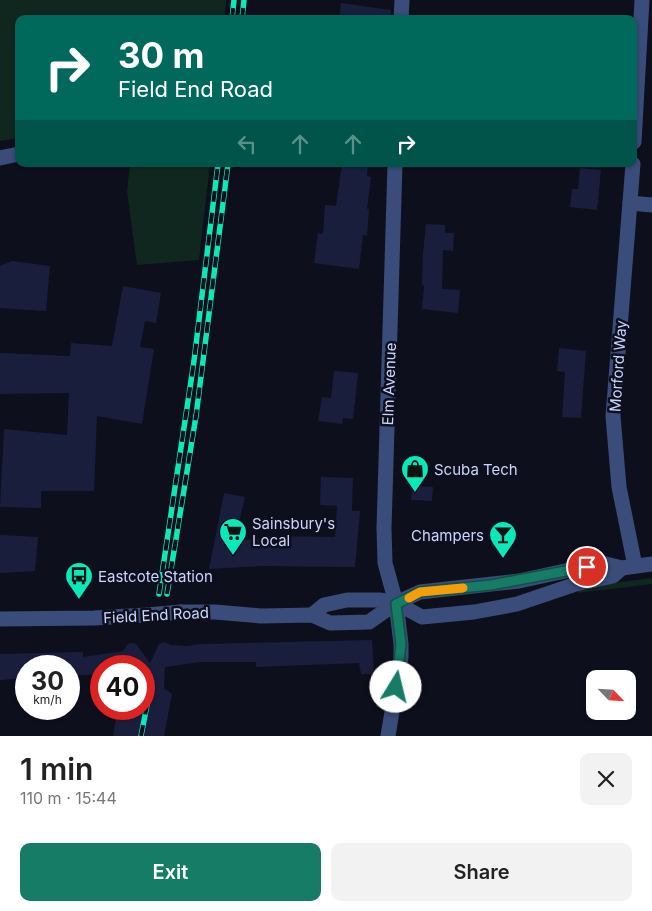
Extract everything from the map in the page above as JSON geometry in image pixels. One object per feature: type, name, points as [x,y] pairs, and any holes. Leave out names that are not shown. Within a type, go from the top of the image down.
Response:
[{"type":"street","points":[[401,15],[402,0]]},
{"type":"street","points":[[637,89],[642,0]]},
{"type":"street","points":[[0,158],[15,155]]},
{"type":"street","name":"Elm Avenue","points":[[388,736],[401,658],[400,628],[396,604],[385,563],[384,528],[395,167]]},
{"type":"street","name":"Morford Way","points":[[628,567],[613,416],[632,167]]},
{"type":"street","points":[[630,203],[652,204]]},
{"type":"street","name":"Field End Road","points":[[0,619],[94,618],[181,612],[215,612],[261,616],[312,615],[330,623],[369,622],[396,604],[420,592],[510,582],[602,563],[628,567],[652,564]]},
{"type":"street","name":"Field End Road","points":[[312,615],[324,604],[341,600],[381,600],[396,604],[422,617],[498,609],[536,599],[576,584],[613,576],[628,567]]},
{"type":"green space","points":[[0,0],[226,0],[224,15],[15,15],[15,139],[0,141]]},
{"type":"green space","points":[[130,167],[210,167],[199,260],[137,265],[127,191]]},
{"type":"green space","points":[[652,578],[652,584],[578,593],[577,588]]},
{"type":"building","points":[[341,3],[391,10],[391,15],[340,15]]},
{"type":"building","points":[[342,167],[368,167],[367,176],[371,177],[367,209],[369,209],[367,236],[363,235],[359,269],[314,263],[318,233],[323,234],[325,205],[336,206]]},
{"type":"building","points":[[580,168],[601,170],[597,210],[570,207],[572,189],[578,189]]},
{"type":"building","points":[[426,224],[445,225],[445,233],[454,233],[453,251],[443,250],[442,289],[460,290],[458,313],[422,309],[424,285],[422,285],[423,253]]},
{"type":"building","points":[[12,261],[50,266],[46,311],[0,308],[0,266]]},
{"type":"building","points":[[123,286],[161,293],[156,323],[145,321],[140,347],[154,349],[142,424],[97,416],[94,491],[41,491],[41,508],[0,507],[4,429],[67,435],[69,393],[0,394],[0,353],[70,356],[71,343],[112,346]]},
{"type":"building","points":[[559,348],[586,351],[581,418],[562,417],[565,372],[557,371]]},
{"type":"building","points":[[334,371],[358,373],[353,419],[343,418],[342,424],[318,421],[322,397],[331,398]]},
{"type":"building","points":[[321,477],[353,478],[352,511],[360,511],[355,567],[262,566],[209,569],[224,493],[245,497],[235,540],[266,539],[267,536],[335,537],[337,506],[320,505]]},
{"type":"building","points":[[412,486],[433,487],[432,501],[411,500]]},
{"type":"building","points":[[0,535],[38,537],[35,571],[0,573]]},
{"type":"building","points":[[372,640],[374,674],[361,674],[359,663],[256,667],[256,662],[200,662],[165,667],[164,688],[172,694],[164,736],[113,736],[116,720],[155,720],[154,655],[159,644],[164,642],[171,645],[187,646],[200,644]]},
{"type":"building","points":[[128,644],[136,644],[144,655],[96,655],[123,651]]},
{"type":"building","points":[[83,652],[83,657],[90,656],[90,675],[80,675],[80,655],[15,655],[15,679],[0,680],[0,654]]},
{"type":"railway","points":[[232,15],[234,0]]},
{"type":"railway","points":[[242,15],[244,0]]},
{"type":"railway","points":[[159,594],[194,361],[218,167]]},
{"type":"railway","points":[[167,594],[196,416],[228,167]]},
{"type":"railway","points":[[141,736],[144,720]]},
{"type":"slow traffic","points":[[409,598],[420,592],[463,588]]},
{"type":"place","name":"Scuba Tech","points":[[415,493]]},
{"type":"place","name":"Sainsbury's Local","points":[[233,556]]},
{"type":"place","name":"Champers","points":[[503,559]]},
{"type":"place","name":"Eastcote Station","points":[[79,600]]},
{"type":"route","points":[[396,687],[401,658],[400,628],[396,604],[420,592],[519,581],[587,567]]}]
